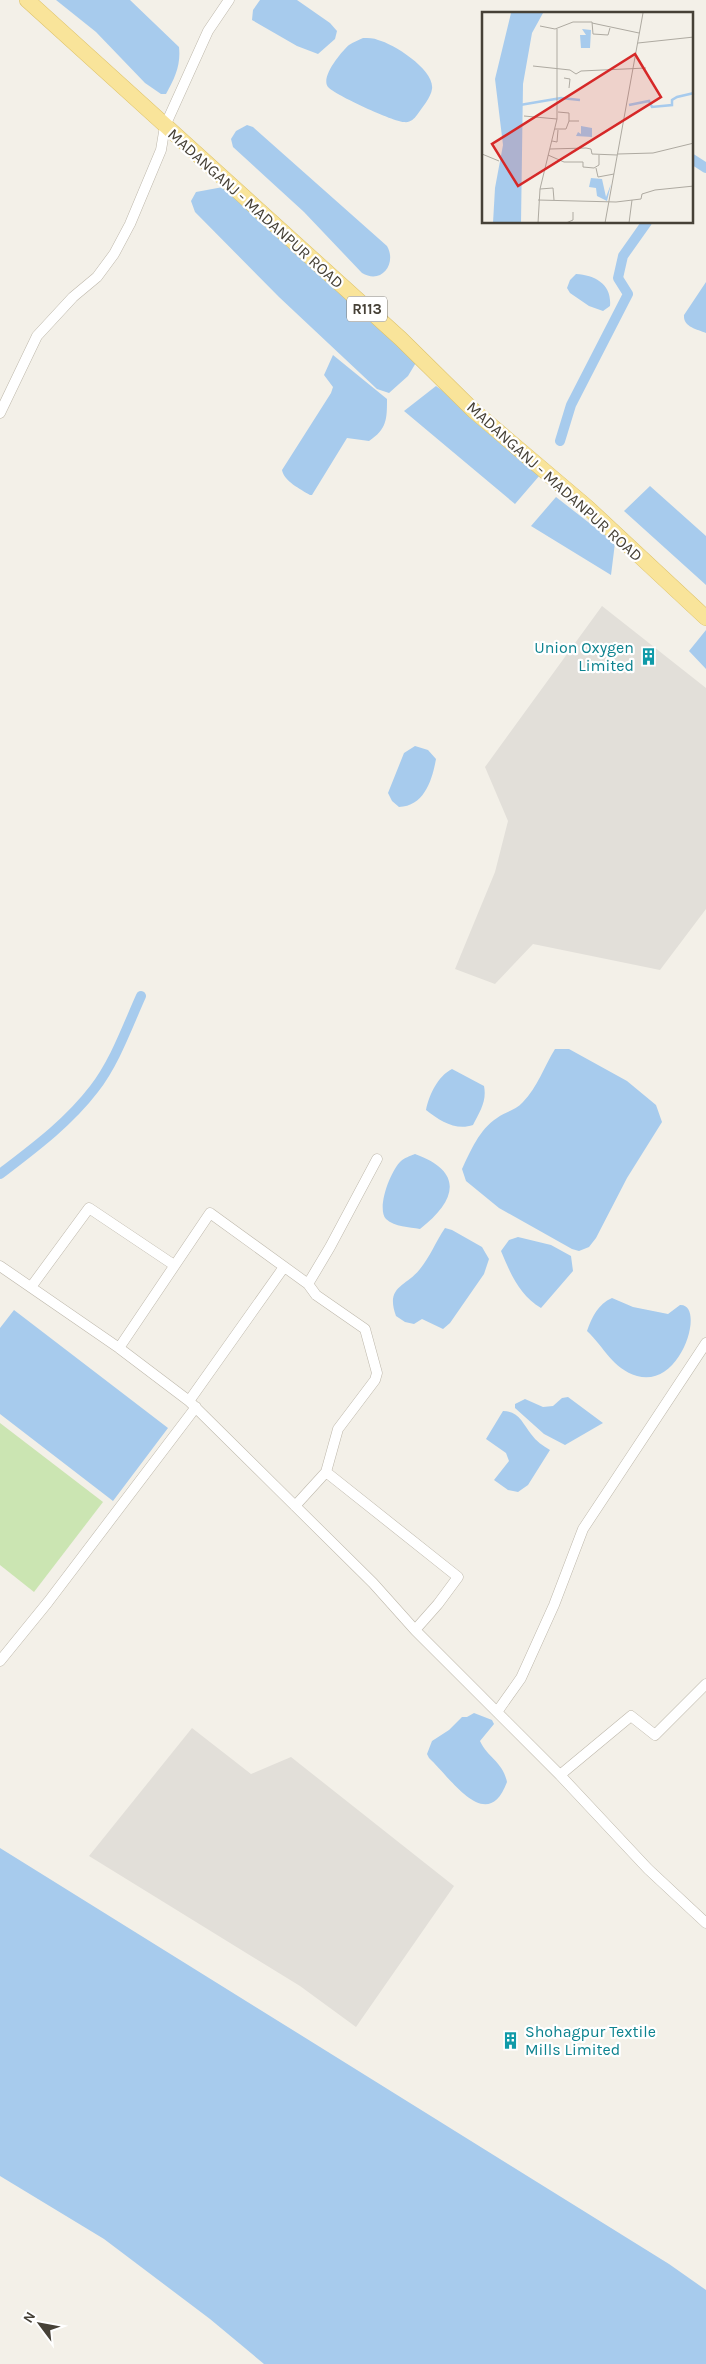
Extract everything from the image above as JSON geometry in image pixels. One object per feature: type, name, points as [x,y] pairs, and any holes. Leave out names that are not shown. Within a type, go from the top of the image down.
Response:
[{"type":"main road","name":"MADANGANJ - MADANPUR ROAD","points":[[27,0],[401,339],[474,411],[587,507],[706,618]]},
{"type":"street","points":[[0,413],[37,336],[73,297],[98,277],[114,254],[130,224],[161,150],[165,126],[208,31],[229,0]]},
{"type":"street","points":[[308,1284],[377,1159]]},
{"type":"street","points":[[31,1287],[89,1208],[174,1265]]},
{"type":"street","points":[[119,1348],[210,1213],[308,1284],[316,1295],[366,1329],[377,1369],[376,1380],[338,1429],[326,1472],[295,1506]]},
{"type":"street","points":[[0,1266],[119,1348],[192,1404],[373,1583],[415,1630],[560,1775],[648,1869],[706,1923]]},
{"type":"street","points":[[0,1661],[48,1602],[192,1404],[284,1267]]},
{"type":"street","points":[[497,1712],[521,1678],[554,1605],[583,1529],[706,1343]]},
{"type":"street","points":[[326,1472],[458,1577],[415,1630]]},
{"type":"street","points":[[560,1775],[631,1716],[656,1735],[706,1684]]},
{"type":"shaded area","points":[[602,606],[706,688],[706,909],[660,970],[533,944],[495,984],[455,969],[495,872],[508,821],[485,767]]},
{"type":"shaded area","points":[[192,1728],[251,1774],[291,1757],[454,1886],[356,2027],[300,1986],[89,1856]]},
{"type":"green space","points":[[0,1423],[103,1502],[34,1592],[0,1565]]},
{"type":"water","points":[[56,0],[130,0],[179,47],[177,71],[166,94],[161,94],[145,83],[96,32]]},
{"type":"water","points":[[260,0],[297,0],[330,23],[337,31],[335,39],[318,54],[297,46],[252,20],[253,10]]},
{"type":"water","points":[[363,38],[385,42],[403,52],[427,74],[432,89],[424,106],[412,120],[404,122],[389,118],[352,102],[328,87],[326,83],[327,77],[337,58],[349,45]]},
{"type":"water","points":[[247,125],[253,127],[387,246],[390,259],[386,270],[376,276],[362,273],[304,212],[233,147],[231,139],[236,131]]},
{"type":"water","points":[[223,187],[417,361],[408,376],[389,393],[377,389],[279,297],[195,212],[191,201],[196,192]]},
{"type":"water","points":[[576,274],[590,276],[601,282],[608,292],[610,306],[603,311],[589,306],[570,293],[567,288],[570,280]]},
{"type":"water","points":[[706,282],[706,333],[688,325],[684,315]]},
{"type":"water","points":[[333,355],[387,399],[387,412],[383,428],[369,441],[347,438],[312,495],[310,495],[289,481],[282,470],[331,393],[333,387],[324,375]]},
{"type":"water","points":[[436,386],[457,401],[540,475],[515,504],[404,411]]},
{"type":"water","points":[[650,486],[706,536],[706,585],[624,511]]},
{"type":"water","points":[[556,497],[615,543],[611,575],[531,526]]},
{"type":"water","points":[[706,630],[706,669],[689,651]]},
{"type":"water","points":[[415,746],[428,750],[436,759],[432,776],[421,797],[408,806],[399,807],[392,801],[388,793],[404,753]]},
{"type":"water","points":[[555,1049],[569,1049],[627,1081],[656,1105],[662,1122],[627,1178],[596,1238],[589,1247],[579,1251],[572,1249],[499,1208],[466,1181],[462,1169],[485,1128],[500,1116],[520,1105],[528,1096]]},
{"type":"water","points":[[452,1069],[484,1086],[484,1101],[473,1125],[467,1127],[448,1124],[426,1110],[435,1086],[442,1076]]},
{"type":"water","points":[[415,1154],[431,1161],[442,1169],[448,1178],[450,1188],[441,1208],[420,1229],[394,1224],[386,1219],[383,1214],[386,1189],[393,1172],[401,1161]]},
{"type":"water","points":[[445,1228],[482,1247],[489,1259],[484,1274],[450,1323],[443,1329],[422,1319],[414,1324],[405,1322],[396,1316],[393,1306],[395,1293],[420,1269]]},
{"type":"water","points":[[518,1237],[551,1245],[571,1256],[573,1271],[541,1308],[521,1290],[512,1276],[501,1251],[509,1240]]},
{"type":"water","points":[[612,1298],[633,1307],[668,1314],[680,1305],[687,1308],[691,1317],[690,1330],[685,1345],[677,1359],[666,1370],[653,1377],[637,1376],[629,1373],[609,1357],[587,1331],[596,1312]]},
{"type":"water","points":[[14,1310],[168,1428],[113,1501],[0,1414],[0,1328]]},
{"type":"water","points":[[568,1397],[603,1423],[565,1445],[544,1434],[515,1408],[515,1404],[525,1399],[543,1407],[553,1406],[562,1398]]},
{"type":"water","points":[[503,1411],[517,1416],[535,1439],[550,1450],[528,1485],[518,1492],[508,1490],[494,1480],[509,1461],[506,1453],[486,1439]]},
{"type":"water","points":[[474,1713],[492,1720],[494,1724],[480,1741],[499,1765],[507,1782],[499,1797],[489,1804],[479,1803],[468,1797],[427,1754],[432,1741],[449,1730],[462,1717],[467,1717]]},
{"type":"water","points":[[0,1848],[669,2264],[706,2290],[706,2364],[264,2364],[210,2319],[104,2239],[0,2176]]},
{"type":"waterway","points":[[694,160],[706,168]]},
{"type":"waterway","points":[[560,441],[571,405],[628,294],[618,278],[623,256],[646,224]]},
{"type":"waterway","points":[[0,1174],[62,1124],[94,1089],[114,1056],[141,996]]},
{"type":"place","name":"Union Oxygen Limited","points":[[648,656]]},
{"type":"place","name":"Shohagpur Textile Mills Limited","points":[[511,2040]]}]
